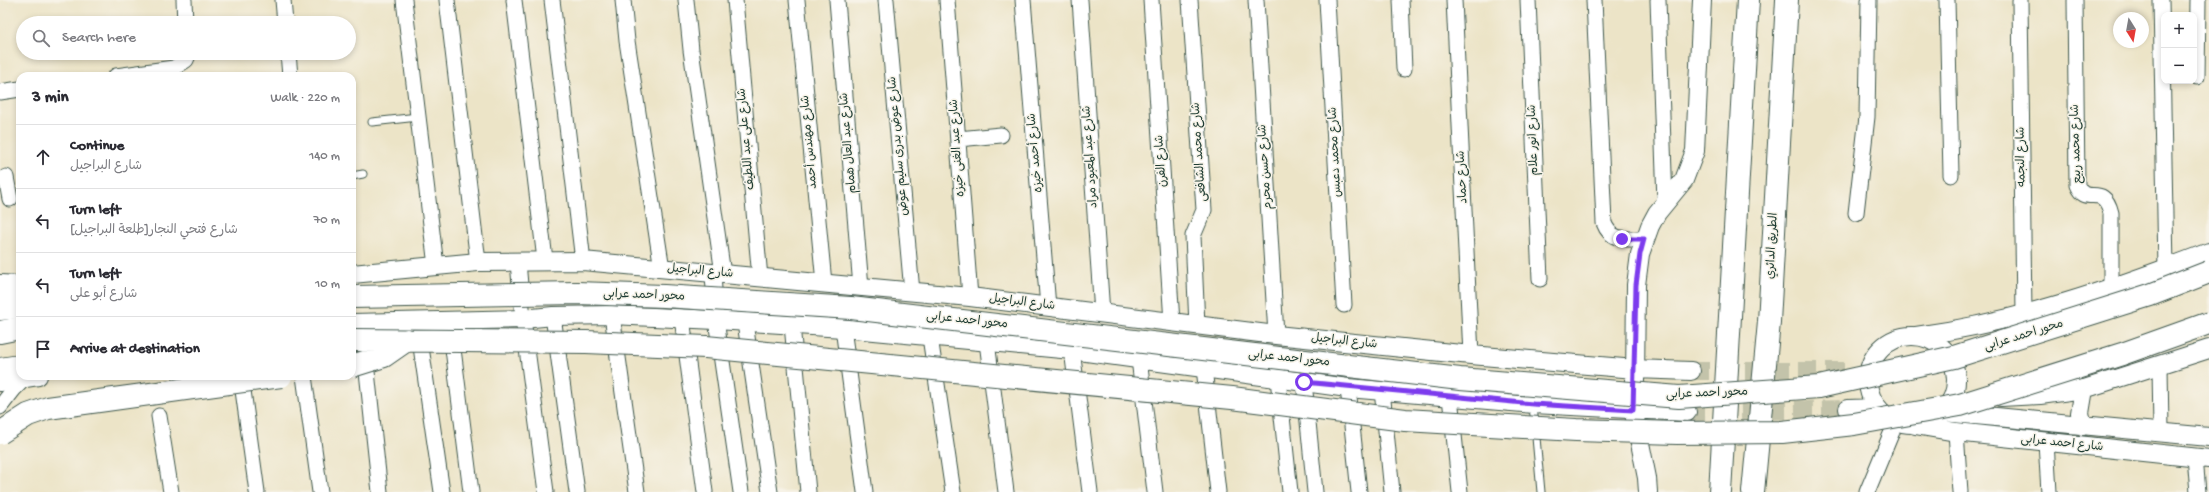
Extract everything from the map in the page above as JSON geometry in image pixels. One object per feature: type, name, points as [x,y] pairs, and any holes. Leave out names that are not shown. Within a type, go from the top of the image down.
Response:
[{"type":"highway","points":[[1720,492],[1748,0]]},
{"type":"highway","name":"الطريق الدائري","points":[[1753,492],[1769,322],[1787,0]]},
{"type":"highway","name":"محور احمد عرابى","points":[[356,297],[577,293],[671,296],[851,308],[1460,379],[1679,397],[1819,388],[1954,357],[2144,297],[2209,272]]},
{"type":"highway","points":[[0,297],[16,296]]},
{"type":"highway","points":[[356,329],[407,340],[578,342],[706,347],[1232,398],[1405,420],[1677,434],[1782,432],[1862,422],[1960,404],[2122,354],[2209,322]]},
{"type":"highway","points":[[0,332],[16,329]]},
{"type":"highway","points":[[356,365],[384,356],[407,340]]},
{"type":"highway","points":[[0,368],[16,371]]},
{"type":"highway","points":[[0,433],[28,415],[48,408],[252,380]]},
{"type":"street","points":[[184,0],[185,16]]},
{"type":"street","points":[[283,0],[284,16]]},
{"type":"street","points":[[404,0],[436,266]]},
{"type":"street","points":[[446,0],[478,262]]},
{"type":"street","points":[[514,0],[545,260]]},
{"type":"street","points":[[552,0],[584,262]]},
{"type":"street","points":[[623,0],[662,268]]},
{"type":"street","points":[[686,0],[718,274],[716,320],[740,492]]},
{"type":"street","name":"شارع على عبد اللطيف","points":[[735,0],[760,278]]},
{"type":"street","name":"شارع مهندس أحمد","points":[[797,0],[824,283]]},
{"type":"street","name":"شارع عبد العال همام","points":[[837,0],[861,287]]},
{"type":"street","name":"شارع عوض بدرى سليم عوض","points":[[886,0],[912,292]]},
{"type":"street","name":"شارع عبد الغنى خيزه","points":[[947,0],[970,297]]},
{"type":"street","name":"شارع أحمد خيزه","points":[[1023,0],[1048,307]]},
{"type":"street","name":"شارع عبد المعبود مراد","points":[[1080,0],[1102,313]]},
{"type":"street","name":"شارع الفرن","points":[[1151,0],[1172,322]]},
{"type":"street","name":"شارع محمد الشافعى","points":[[1190,0],[1204,210],[1193,236],[1197,325]]},
{"type":"street","name":"شارع حسن محرم","points":[[1256,0],[1276,335]]},
{"type":"street","name":"شارع محمد دعبس","points":[[1327,0],[1344,305]]},
{"type":"street","points":[[1401,0],[1404,69]]},
{"type":"street","name":"شارع حماد","points":[[1454,0],[1471,355]]},
{"type":"street","name":"شارع انور علام","points":[[1528,0],[1540,279]]},
{"type":"street","points":[[1594,0],[1604,223],[1608,231],[1616,238],[1644,239]]},
{"type":"street","points":[[1658,0],[1665,202]]},
{"type":"street","points":[[1648,492],[1633,410],[1637,270],[1644,239],[1657,213],[1684,180],[1695,151],[1702,0]]},
{"type":"street","points":[[1856,213],[1867,117],[1869,0]]},
{"type":"street","points":[[1947,0],[1951,175]]},
{"type":"street","name":"شارع النجمه","points":[[2020,0],[2024,314]]},
{"type":"street","name":"شارع محمد ربيع","points":[[2075,0],[2077,185],[2079,192],[2084,195],[2101,196],[2108,202],[2110,214],[2111,289]]},
{"type":"street","points":[[2161,0],[2166,269]]},
{"type":"street","points":[[2198,0],[2198,77]]},
{"type":"street","points":[[145,72],[174,68],[186,60]]},
{"type":"street","points":[[289,60],[290,72]]},
{"type":"street","points":[[0,92],[16,90]]},
{"type":"street","points":[[958,139],[1001,135]]},
{"type":"street","points":[[9,177],[10,199]]},
{"type":"street","points":[[2209,252],[2111,289],[1983,326],[1898,338],[1884,346],[1874,357],[1868,371],[1868,391],[1877,408],[1896,422],[1915,425],[1925,423],[1947,406],[2084,389],[2160,366],[2209,349]]},
{"type":"street","name":"شارع البراجيل","points":[[356,274],[478,262],[545,260],[584,262],[970,297],[1276,335],[1471,355],[1635,369],[1691,371]]},
{"type":"street","points":[[518,262],[523,319],[546,492]]},
{"type":"street","points":[[0,284],[16,285]]},
{"type":"street","points":[[0,311],[16,309]]},
{"type":"street","points":[[612,315],[637,492]]},
{"type":"street","points":[[356,329],[418,321],[523,319],[553,316],[612,315],[716,320],[843,328],[1072,350],[1348,388],[1533,404],[1687,412]]},
{"type":"street","points":[[553,316],[578,492]]},
{"type":"street","points":[[682,318],[705,492]]},
{"type":"street","points":[[449,320],[471,492]]},
{"type":"street","points":[[418,321],[442,492]]},
{"type":"street","points":[[745,323],[770,492]]},
{"type":"street","points":[[792,325],[808,492]]},
{"type":"street","points":[[843,328],[865,492]]},
{"type":"street","points":[[356,336],[380,492]]},
{"type":"street","points":[[1916,336],[1936,343],[1950,358],[1956,379],[1947,406]]},
{"type":"street","points":[[0,338],[16,337]]},
{"type":"street","points":[[930,337],[952,492]]},
{"type":"street","points":[[987,342],[1006,492]]},
{"type":"street","points":[[1072,350],[1090,492]]},
{"type":"street","points":[[1139,359],[1155,492]]},
{"type":"street","points":[[2160,366],[2161,431]]},
{"type":"street","points":[[1204,368],[1218,492]]},
{"type":"street","points":[[1847,371],[1868,371]]},
{"type":"street","points":[[0,382],[16,377]]},
{"type":"street","points":[[1278,379],[1290,492]]},
{"type":"street","points":[[0,407],[22,380]]},
{"type":"street","points":[[242,380],[257,492]]},
{"type":"street","points":[[305,380],[320,492]]},
{"type":"street","points":[[1304,382],[1315,492]]},
{"type":"street","points":[[1348,388],[1359,492]]},
{"type":"street","points":[[2083,426],[2080,413],[2084,389]]},
{"type":"street","points":[[1382,390],[1392,492]]},
{"type":"street","points":[[1450,397],[1460,492]]},
{"type":"street","name":"شارع احمد عرابى","points":[[1947,406],[2083,426],[2161,431],[2209,437]]},
{"type":"street","points":[[1848,409],[1877,408]]},
{"type":"street","points":[[159,416],[171,492]]},
{"type":"street","points":[[1867,492],[1896,422]]},
{"type":"street","name":"شارع احمد عرابى","points":[[1915,425],[1956,432],[2202,458]]},
{"type":"street","points":[[1956,432],[1960,492]]},
{"type":"street","points":[[2046,442],[2049,492]]},
{"type":"street","points":[[2198,492],[2202,458]]},
{"type":"lane","points":[[372,122],[418,117]]},
{"type":"lane","points":[[356,175],[363,174]]},
{"type":"lane","points":[[1533,404],[1541,492]]},
{"type":"tunnel","points":[[1691,371],[1847,371]]},
{"type":"tunnel","points":[[1687,412],[1848,409]]},
{"type":"route","points":[[1304,382],[1348,388],[1533,404],[1633,410],[1636,285],[1637,270],[1644,239],[1622,239]]}]
